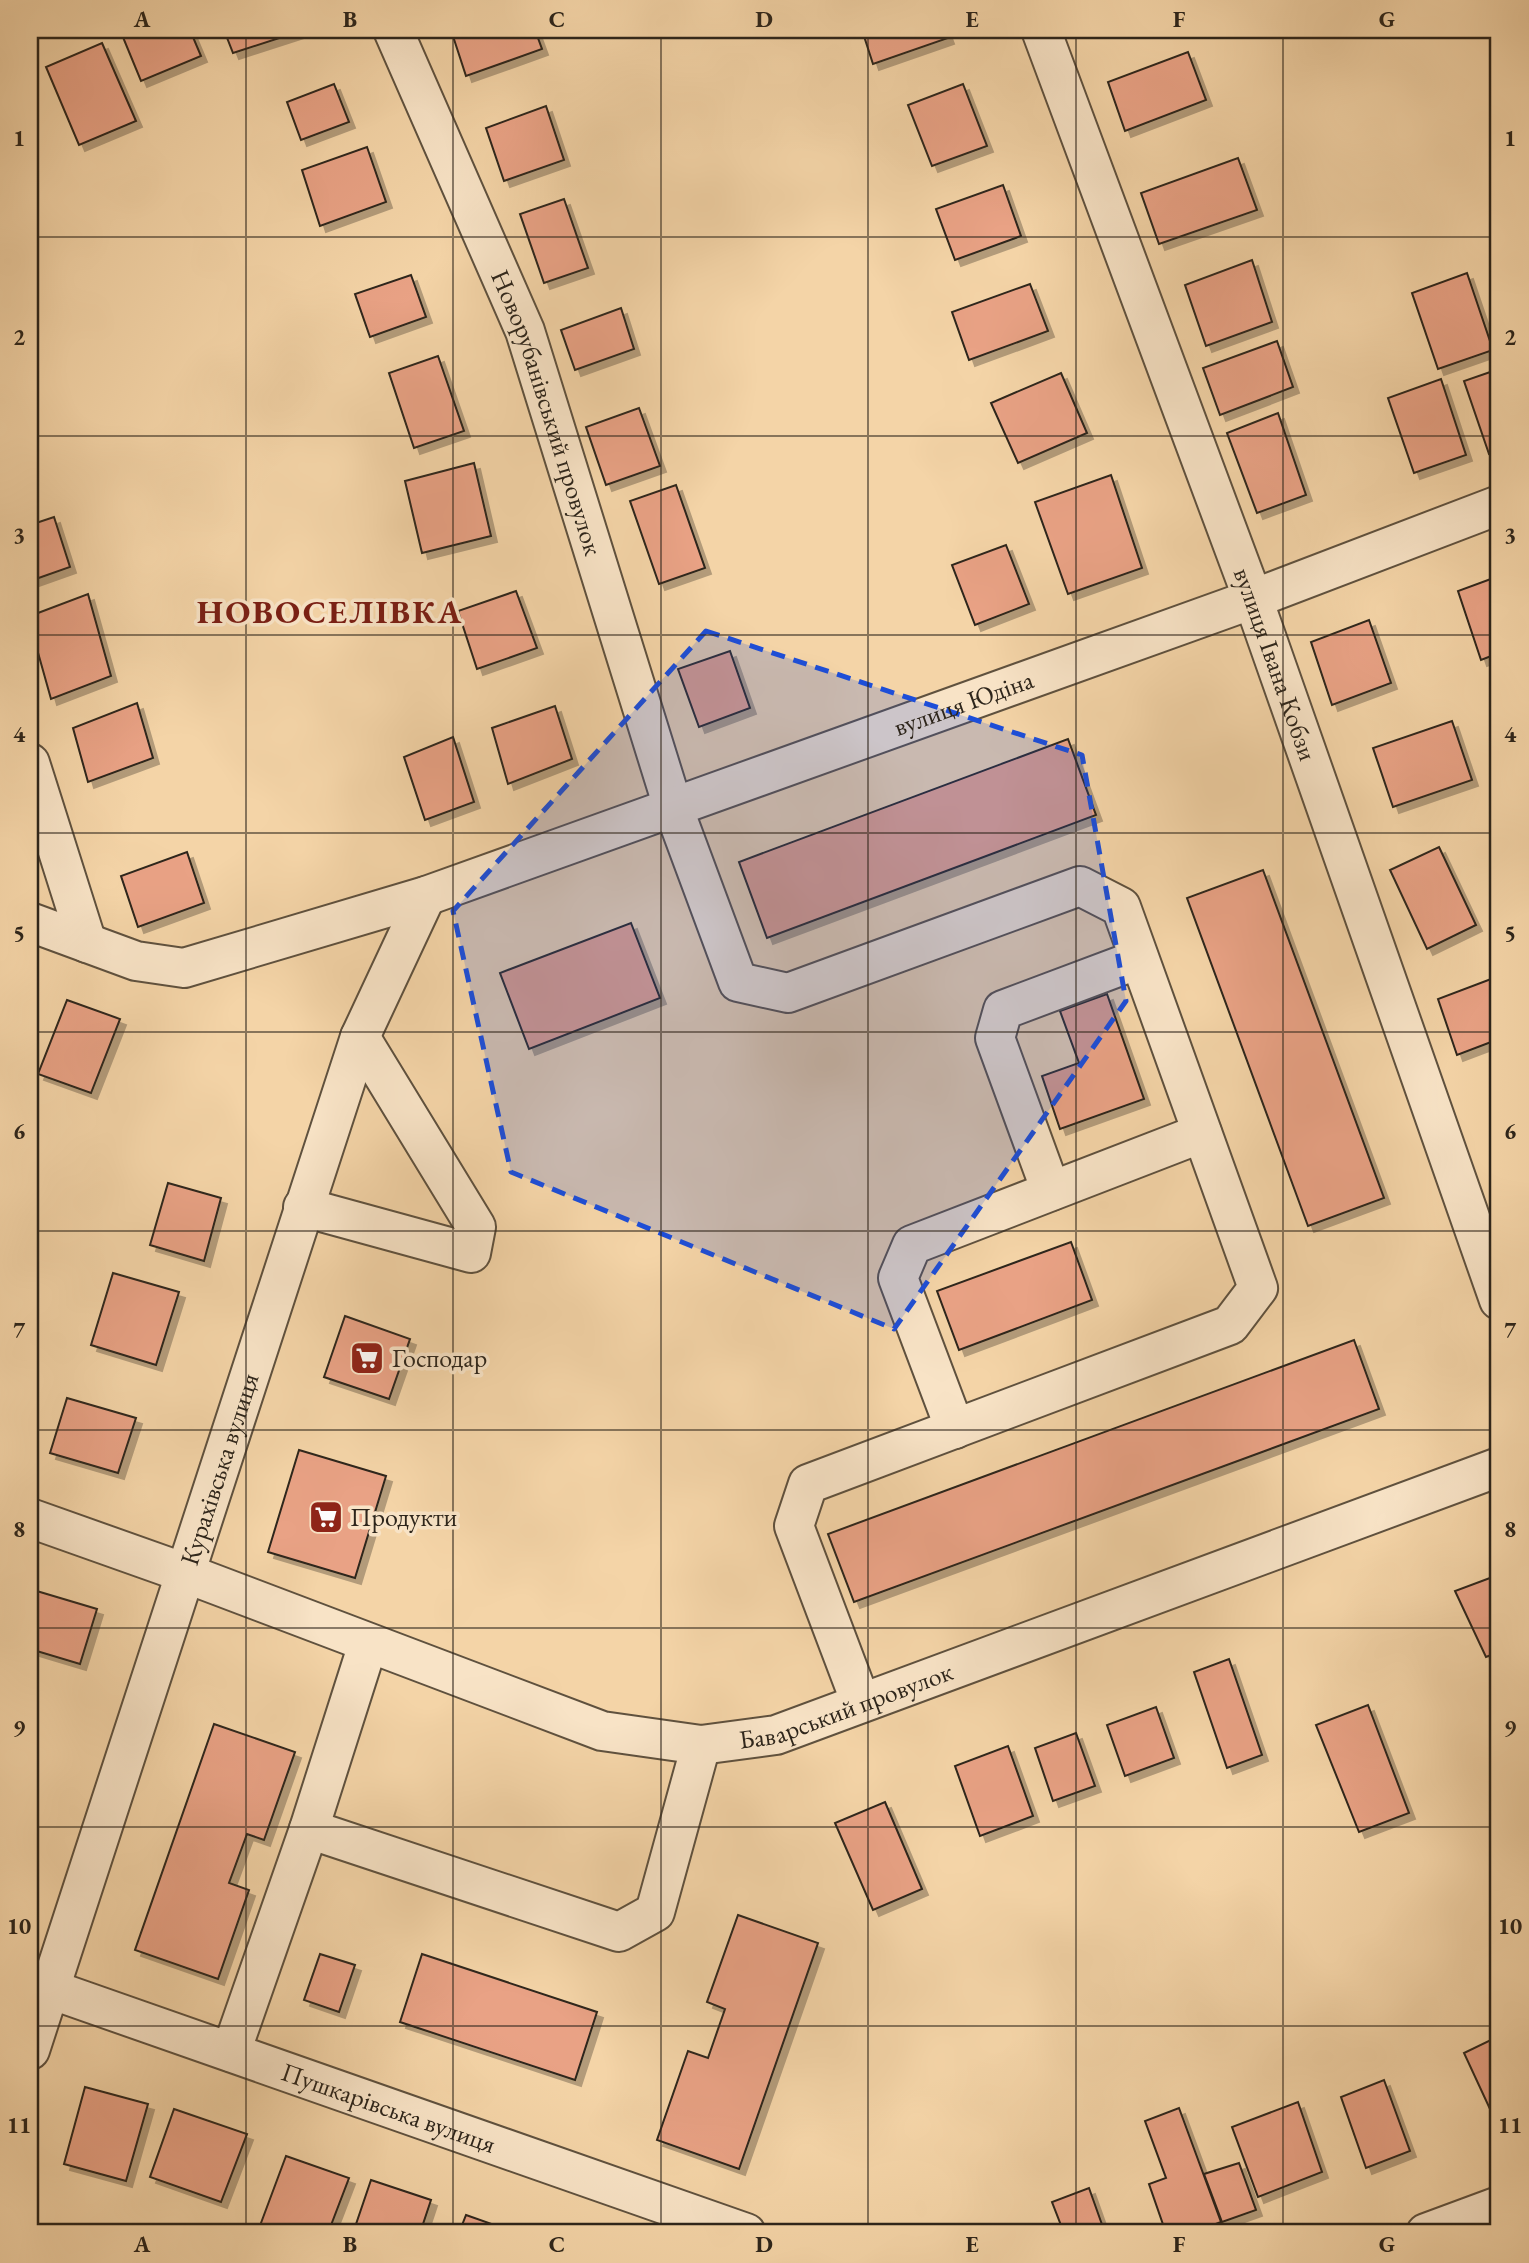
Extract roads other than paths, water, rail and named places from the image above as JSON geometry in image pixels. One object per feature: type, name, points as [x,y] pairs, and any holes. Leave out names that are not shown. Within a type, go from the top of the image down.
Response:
[{"type":"street","name":"Новорубанівський провулок","points":[[393,30],[525,331],[673,807],[738,982],[788,993],[1080,886],[1121,907],[1139,959]]},
{"type":"street","name":"вулиця Івана Кобзи","points":[[1041,30],[1253,599],[1499,1300]]},
{"type":"street","name":"вулиця Юдіна","points":[[30,922],[136,961],[184,968],[426,896],[1253,599],[1499,505]]},
{"type":"street","points":[[30,764],[87,943]]},
{"type":"street","name":"Курахівська вулиця","points":[[30,2050],[39,1986],[185,1573],[360,1037],[426,896]]},
{"type":"street","points":[[861,1703],[794,1526],[808,1484],[1230,1325],[1258,1288],[1139,959],[1003,1010],[995,1038],[1051,1191]]},
{"type":"street","points":[[303,1207],[471,1253],[476,1227],[360,1037]]},
{"type":"street","points":[[955,1429],[898,1278],[912,1245],[1202,1133]]},
{"type":"street","name":"Баварський провулок","points":[[30,1518],[185,1573],[602,1731],[701,1745],[776,1735],[1499,1467]]},
{"type":"street","points":[[231,2052],[309,1829],[368,1644]]},
{"type":"street","points":[[309,1829],[619,1932],[654,1912],[701,1745]]},
{"type":"street","name":"Пушкарівська вулиця","points":[[39,1986],[746,2233]]},
{"type":"street","points":[[1426,2233],[1499,2206]]},
{"type":"place","name":"Господар","points":[[367,1358]]},
{"type":"place","name":"Продукти","points":[[326,1517]]},
{"type":"district","name":"НОВОСЕЛІВКА","points":[[330,611]]}]
